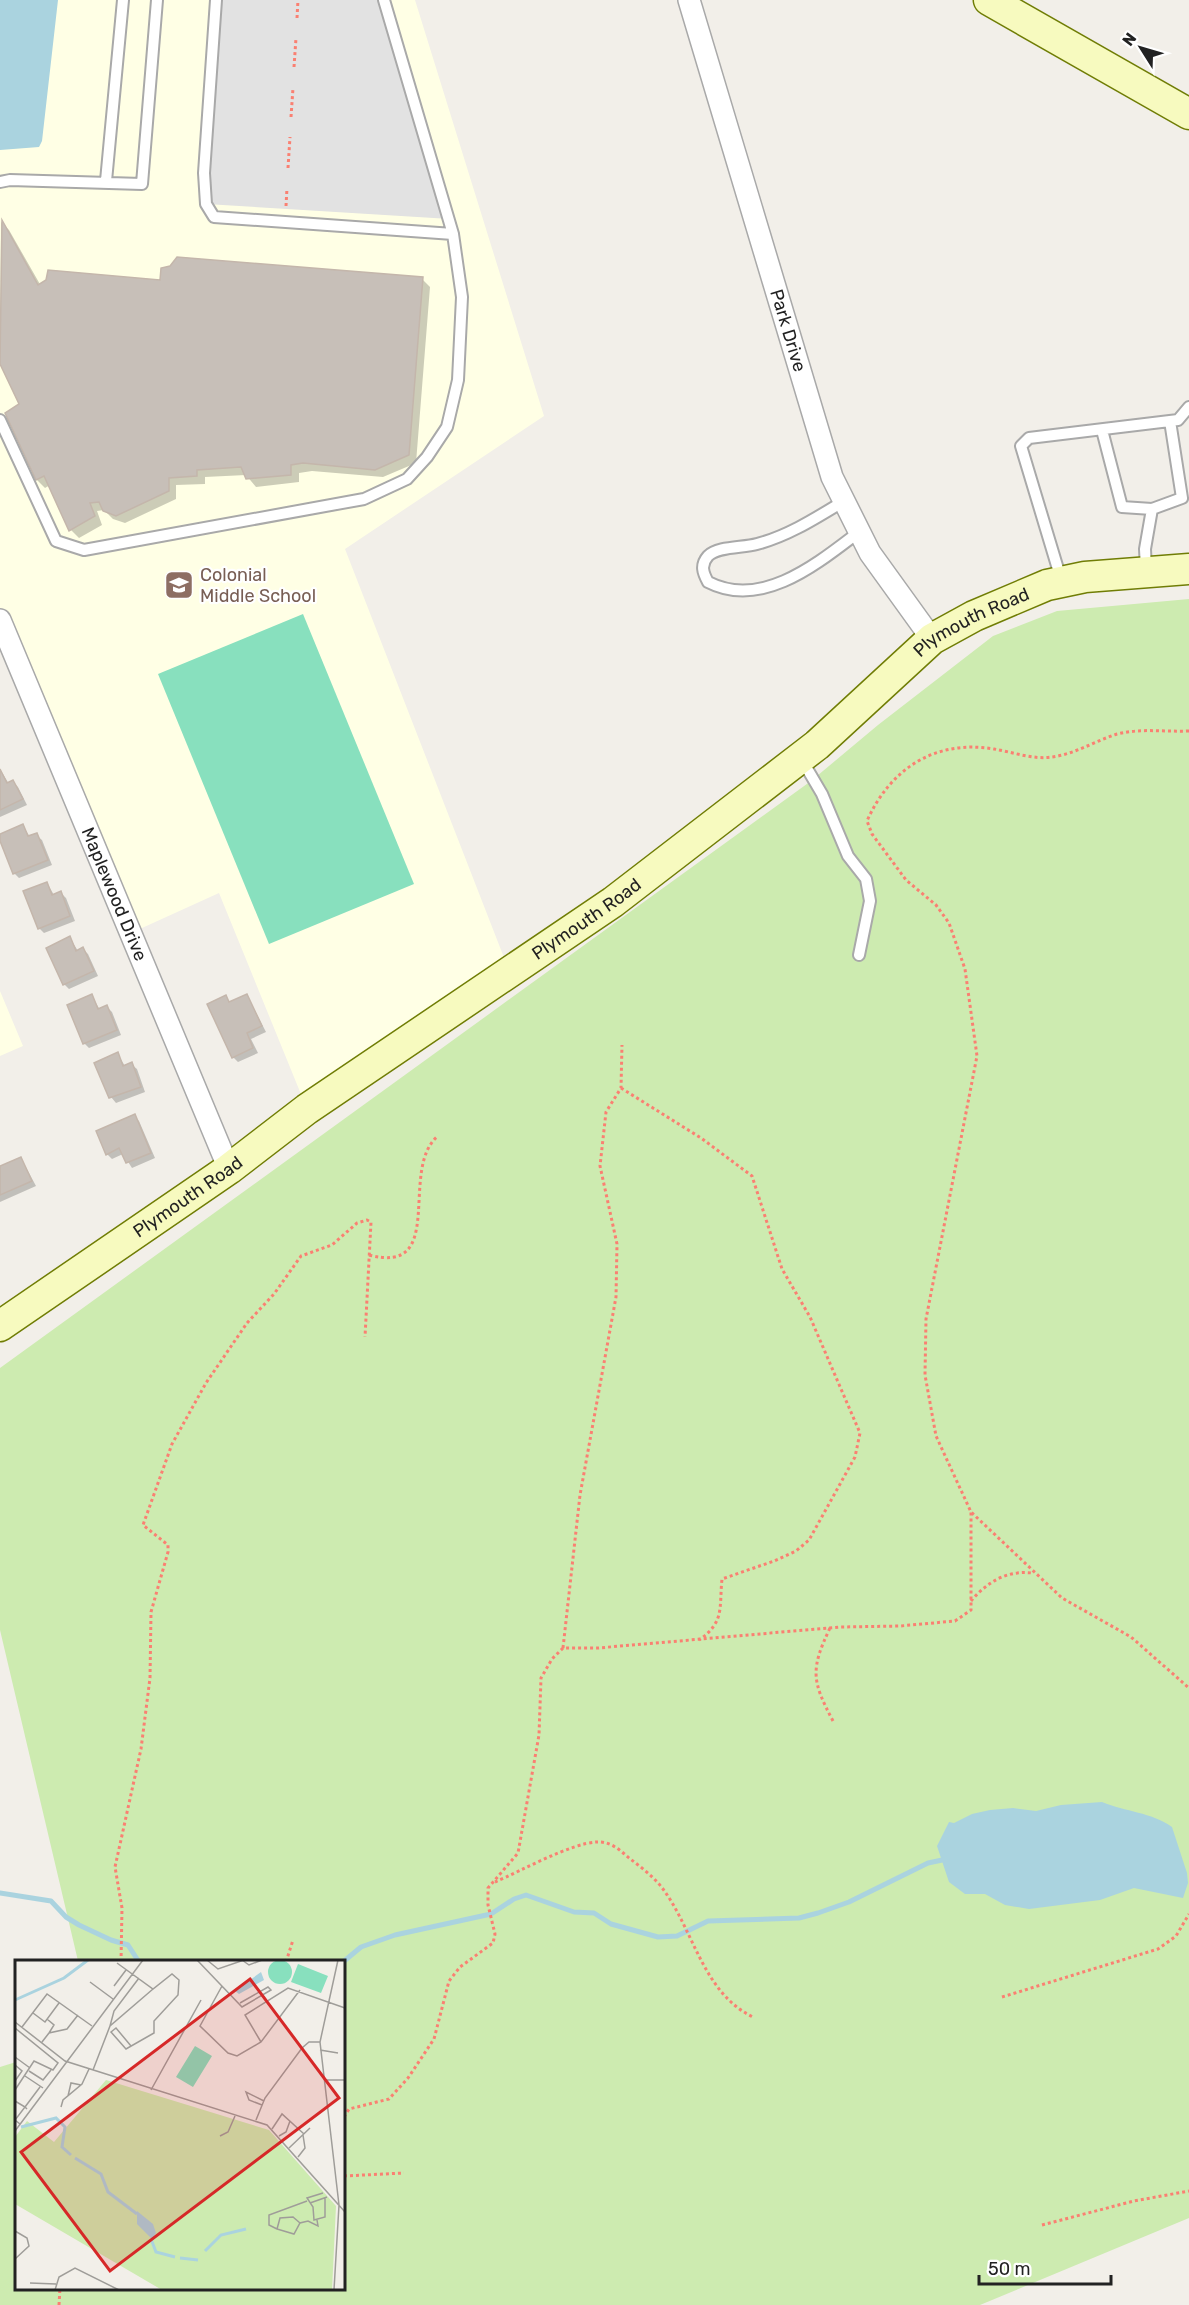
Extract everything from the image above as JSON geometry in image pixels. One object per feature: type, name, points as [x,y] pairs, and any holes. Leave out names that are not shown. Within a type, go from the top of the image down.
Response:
[{"type":"street","name":"Park Drive","points":[[689,0],[832,477],[870,553],[932,639]]},
{"type":"street","points":[[1004,3],[1189,114]]},
{"type":"street","name":"Plymouth Road","points":[[0,1326],[229,1168],[307,1109],[613,902],[801,757],[932,639],[1013,599],[1062,582],[1085,577],[1189,569]]},
{"type":"street","name":"Maplewood Drive","points":[[0,620],[229,1168]]},
{"type":"lane","points":[[106,181],[123,0]]},
{"type":"lane","points":[[0,182],[10,180],[72,183],[106,181],[142,184],[157,0]]},
{"type":"lane","points":[[216,0],[204,173],[206,204],[214,217],[453,234]]},
{"type":"lane","points":[[0,420],[56,542],[84,550],[364,499],[407,479],[427,457],[447,427],[459,380],[462,297],[453,234],[384,0]]},
{"type":"lane","points":[[1062,582],[1020,446],[1029,438],[1178,420],[1189,407]]},
{"type":"lane","points":[[1102,430],[1122,507],[1152,509],[1182,498],[1170,421]]},
{"type":"lane","points":[[844,501],[778,537],[757,544],[714,552],[705,561],[704,574],[708,582],[734,591],[768,587],[792,579],[859,532]]},
{"type":"lane","points":[[1146,573],[1145,549],[1152,509]]},
{"type":"lane","points":[[801,757],[822,794],[848,856],[866,879],[870,901],[859,955]]},
{"type":"path","points":[[297,18],[298,0]]},
{"type":"path","points":[[294,67],[296,38]]},
{"type":"path","points":[[291,117],[293,88]]},
{"type":"path","points":[[288,168],[290,137]]},
{"type":"path","points":[[286,206],[287,188]]},
{"type":"path","points":[[1189,731],[1141,729],[1117,734],[1073,752],[1050,758],[968,746],[935,753],[910,765],[890,782],[876,801],[867,821],[872,834],[899,871],[936,905],[949,923],[965,969],[977,1056],[926,1319],[925,1375],[936,1436],[971,1512],[1034,1574],[1074,1607],[1131,1637],[1189,1688]]},
{"type":"path","points":[[345,2115],[349,2109],[389,2099],[408,2078],[434,2039],[450,1981],[460,1967],[493,1943],[495,1934],[488,1905],[488,1888],[518,1853],[539,1735],[541,1678],[552,1659],[563,1648],[580,1495],[616,1297],[616,1244],[600,1166],[606,1112],[621,1088],[622,1045]]},
{"type":"path","points":[[621,1088],[701,1138],[752,1176],[782,1269],[810,1317],[860,1434],[855,1457],[809,1540],[796,1551],[774,1562],[722,1579],[719,1621],[712,1631],[698,1640]]},
{"type":"path","points":[[369,1255],[392,1259],[402,1256],[414,1242],[425,1154],[438,1136]]},
{"type":"path","points":[[121,1960],[122,1908],[115,1867],[141,1749],[150,1678],[151,1612],[168,1552],[168,1545],[143,1525],[172,1444],[206,1383],[247,1323],[274,1294],[301,1256],[332,1245],[357,1222],[367,1220],[371,1222],[365,1337]]},
{"type":"path","points":[[563,1648],[955,1621],[971,1610],[971,1512]]},
{"type":"path","points":[[971,1601],[992,1581],[1019,1572],[1034,1574]]},
{"type":"path","points":[[830,1628],[814,1670],[817,1686],[833,1721]]},
{"type":"path","points":[[493,1883],[577,1847],[597,1842],[609,1844],[621,1850],[662,1887],[718,1990],[735,2009],[753,2018]]},
{"type":"path","points":[[1002,1997],[1158,1948],[1176,1936],[1189,1914]]},
{"type":"path","points":[[286,1960],[293,1940]]},
{"type":"path","points":[[345,2176],[404,2173]]},
{"type":"path","points":[[1042,2225],[1134,2201],[1189,2192]]},
{"type":"path","points":[[59,2305],[60,2290]]},
{"type":"shaded area","name":"Colonial Middle School","points":[[0,0],[415,0],[544,416],[345,549],[510,973],[307,1109],[219,893],[131,933],[0,620]]},
{"type":"shaded area","points":[[216,0],[383,0],[450,219],[206,204]]},
{"type":"shaded area","points":[[0,991],[23,1046],[0,1056]]},
{"type":"green space","points":[[1189,599],[1189,2218],[980,2305],[0,2305],[0,2067],[15,2062],[15,2290],[345,2290],[345,1960],[78,1960],[0,1630],[0,1368],[811,781],[878,725],[993,636],[1057,611]]},
{"type":"green space","points":[[303,614],[414,884],[269,944],[158,674]]},
{"type":"water","points":[[0,0],[58,0],[42,141],[39,147],[0,150]]},
{"type":"water","points":[[1102,1802],[1156,1818],[1172,1827],[1187,1873],[1188,1883],[1183,1898],[1134,1888],[1100,1900],[1029,1909],[1005,1905],[985,1894],[965,1894],[949,1882],[937,1846],[949,1822],[954,1823],[972,1814],[990,1810],[1013,1808],[1036,1811],[1061,1805]]},
{"type":"building","points":[[2,220],[38,285],[46,280],[48,270],[160,280],[161,268],[170,266],[177,257],[423,277],[409,455],[375,470],[303,463],[291,465],[291,475],[246,479],[241,467],[197,470],[197,476],[169,478],[169,491],[116,516],[103,511],[99,502],[90,503],[95,516],[69,531],[44,476],[36,480],[5,413],[19,404],[0,364]]},
{"type":"building","points":[[0,769],[7,783],[13,780],[23,799],[0,810]]},
{"type":"building","points":[[23,824],[28,836],[37,833],[48,860],[13,874],[0,841],[0,834]]},
{"type":"building","points":[[47,882],[52,895],[61,891],[70,916],[38,929],[23,891]]},
{"type":"building","points":[[70,936],[76,951],[83,947],[94,971],[63,985],[46,948]]},
{"type":"building","points":[[92,994],[98,1009],[107,1005],[117,1030],[83,1044],[67,1005]]},
{"type":"building","points":[[247,994],[262,1026],[247,1033],[253,1048],[232,1058],[207,1004],[226,995],[229,1002]]},
{"type":"building","points":[[118,1052],[123,1066],[132,1062],[141,1087],[109,1098],[94,1063]]},
{"type":"building","points":[[135,1114],[151,1153],[126,1163],[119,1148],[106,1155],[96,1131]]},
{"type":"building","points":[[21,1157],[32,1181],[0,1195],[0,1166]]},
{"type":"waterway","points":[[345,1960],[361,1947],[395,1935],[491,1914],[514,1899],[526,1895],[574,1912],[594,1913],[611,1924],[658,1937],[677,1936],[708,1921],[799,1918],[818,1913],[849,1902],[928,1863],[947,1859]]},
{"type":"waterway","points":[[0,1893],[51,1901],[66,1917],[79,1925],[128,1945],[138,1960]]},
{"type":"place","name":"Colonial Middle School","points":[[179,585]]}]
